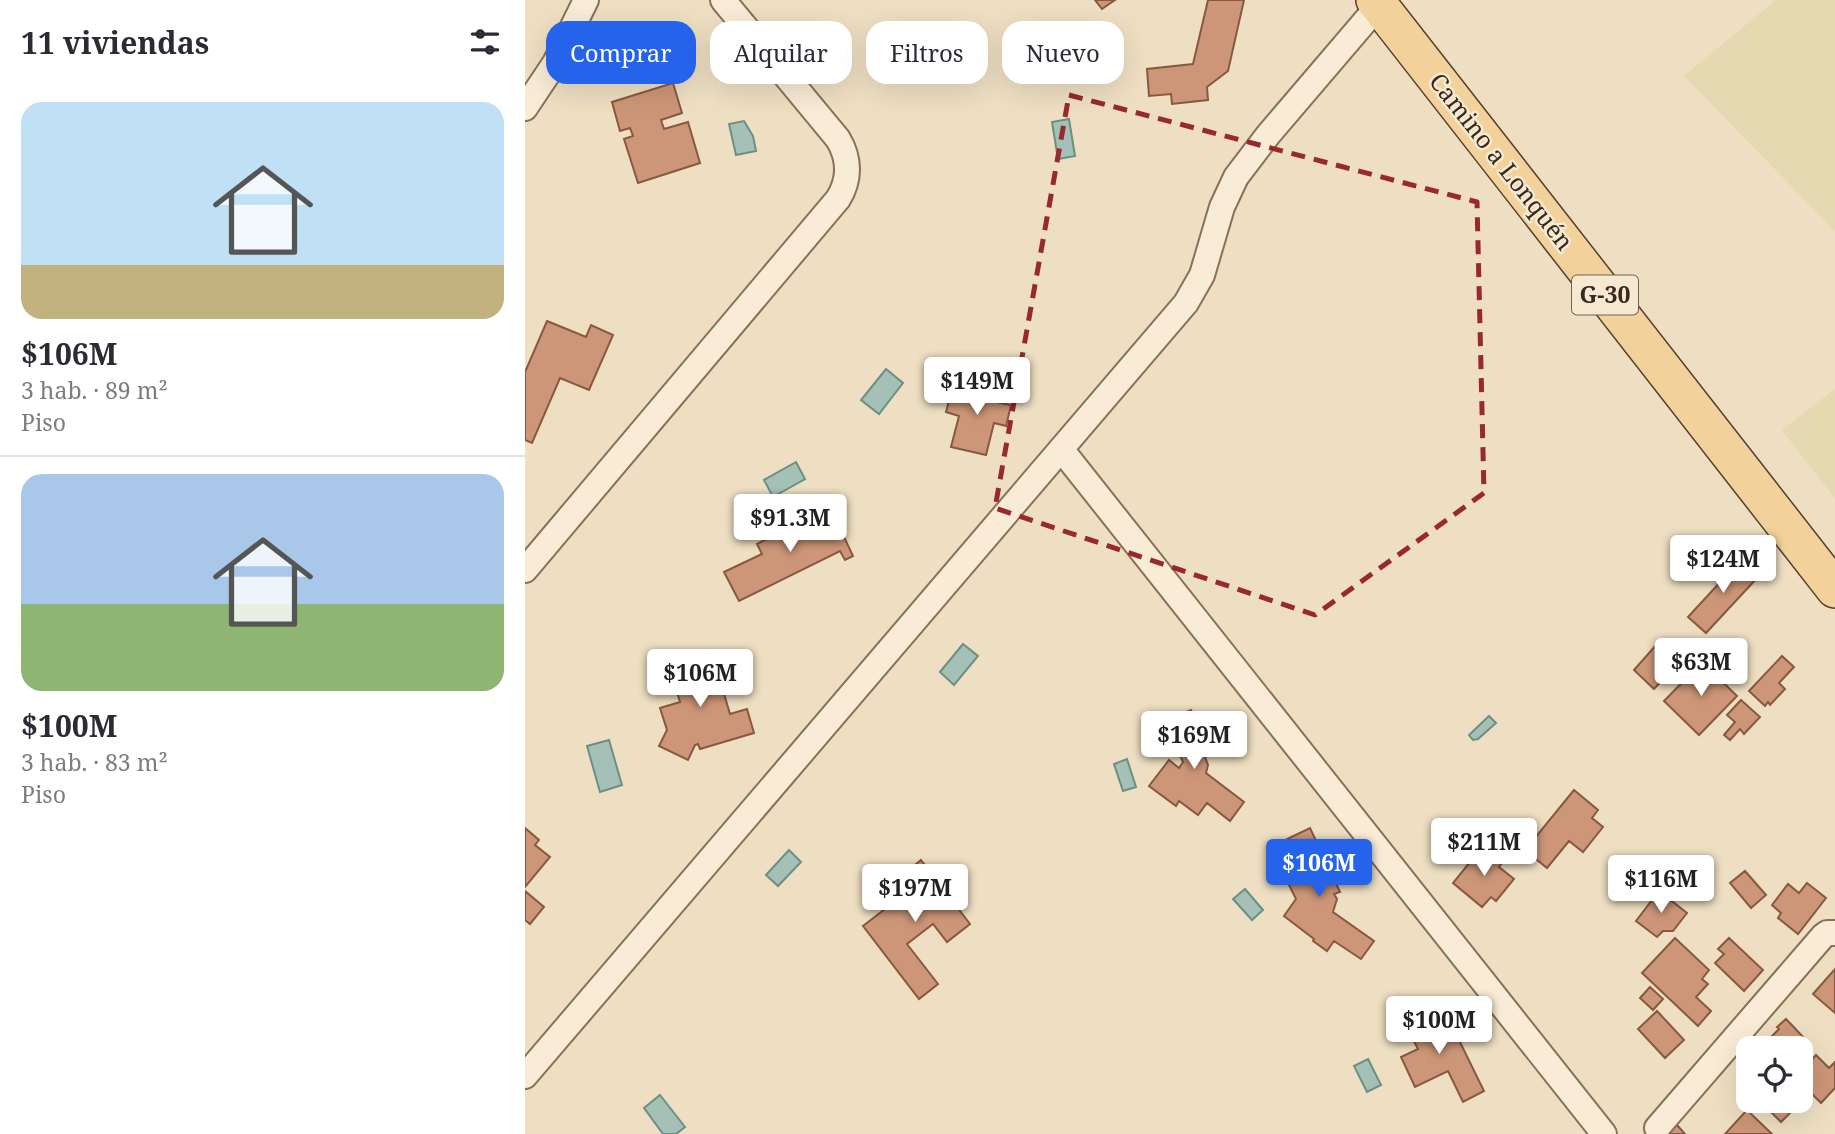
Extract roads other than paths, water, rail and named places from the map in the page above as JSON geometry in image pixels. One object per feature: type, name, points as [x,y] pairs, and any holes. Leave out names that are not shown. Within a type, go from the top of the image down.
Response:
[{"type":"main road","name":"Camino a Lonquén","points":[[1377,3],[1835,589]]},
{"type":"street","points":[[525,108],[555,63],[586,0]]},
{"type":"street","points":[[525,570],[838,199],[846,183],[846,155],[838,139],[723,0]]},
{"type":"street","points":[[525,1076],[1186,303],[1202,275],[1222,207],[1236,177],[1377,3]]},
{"type":"street","points":[[1061,449],[1604,1134]]},
{"type":"street","points":[[1657,1128],[1823,936],[1835,933]]},
{"type":"water","points":[[1069,119],[1075,156],[1058,159],[1052,122]]},
{"type":"water","points":[[744,121],[753,136],[756,151],[736,155],[729,124]]},
{"type":"water","points":[[886,369],[903,383],[879,414],[861,400]]},
{"type":"water","points":[[796,462],[805,479],[773,497],[764,480]]},
{"type":"water","points":[[963,644],[978,656],[954,685],[940,672]]},
{"type":"water","points":[[1489,716],[1496,723],[1478,739],[1473,740],[1469,735]]},
{"type":"water","points":[[609,740],[622,785],[600,792],[587,746]]},
{"type":"water","points":[[1127,759],[1136,787],[1123,791],[1114,764]]},
{"type":"water","points":[[789,850],[801,862],[778,886],[766,875]]},
{"type":"water","points":[[1245,889],[1263,910],[1252,920],[1233,899]]},
{"type":"water","points":[[1368,1059],[1381,1085],[1367,1092],[1354,1066]]},
{"type":"water","points":[[660,1095],[685,1127],[676,1134],[663,1134],[644,1108]]}]
